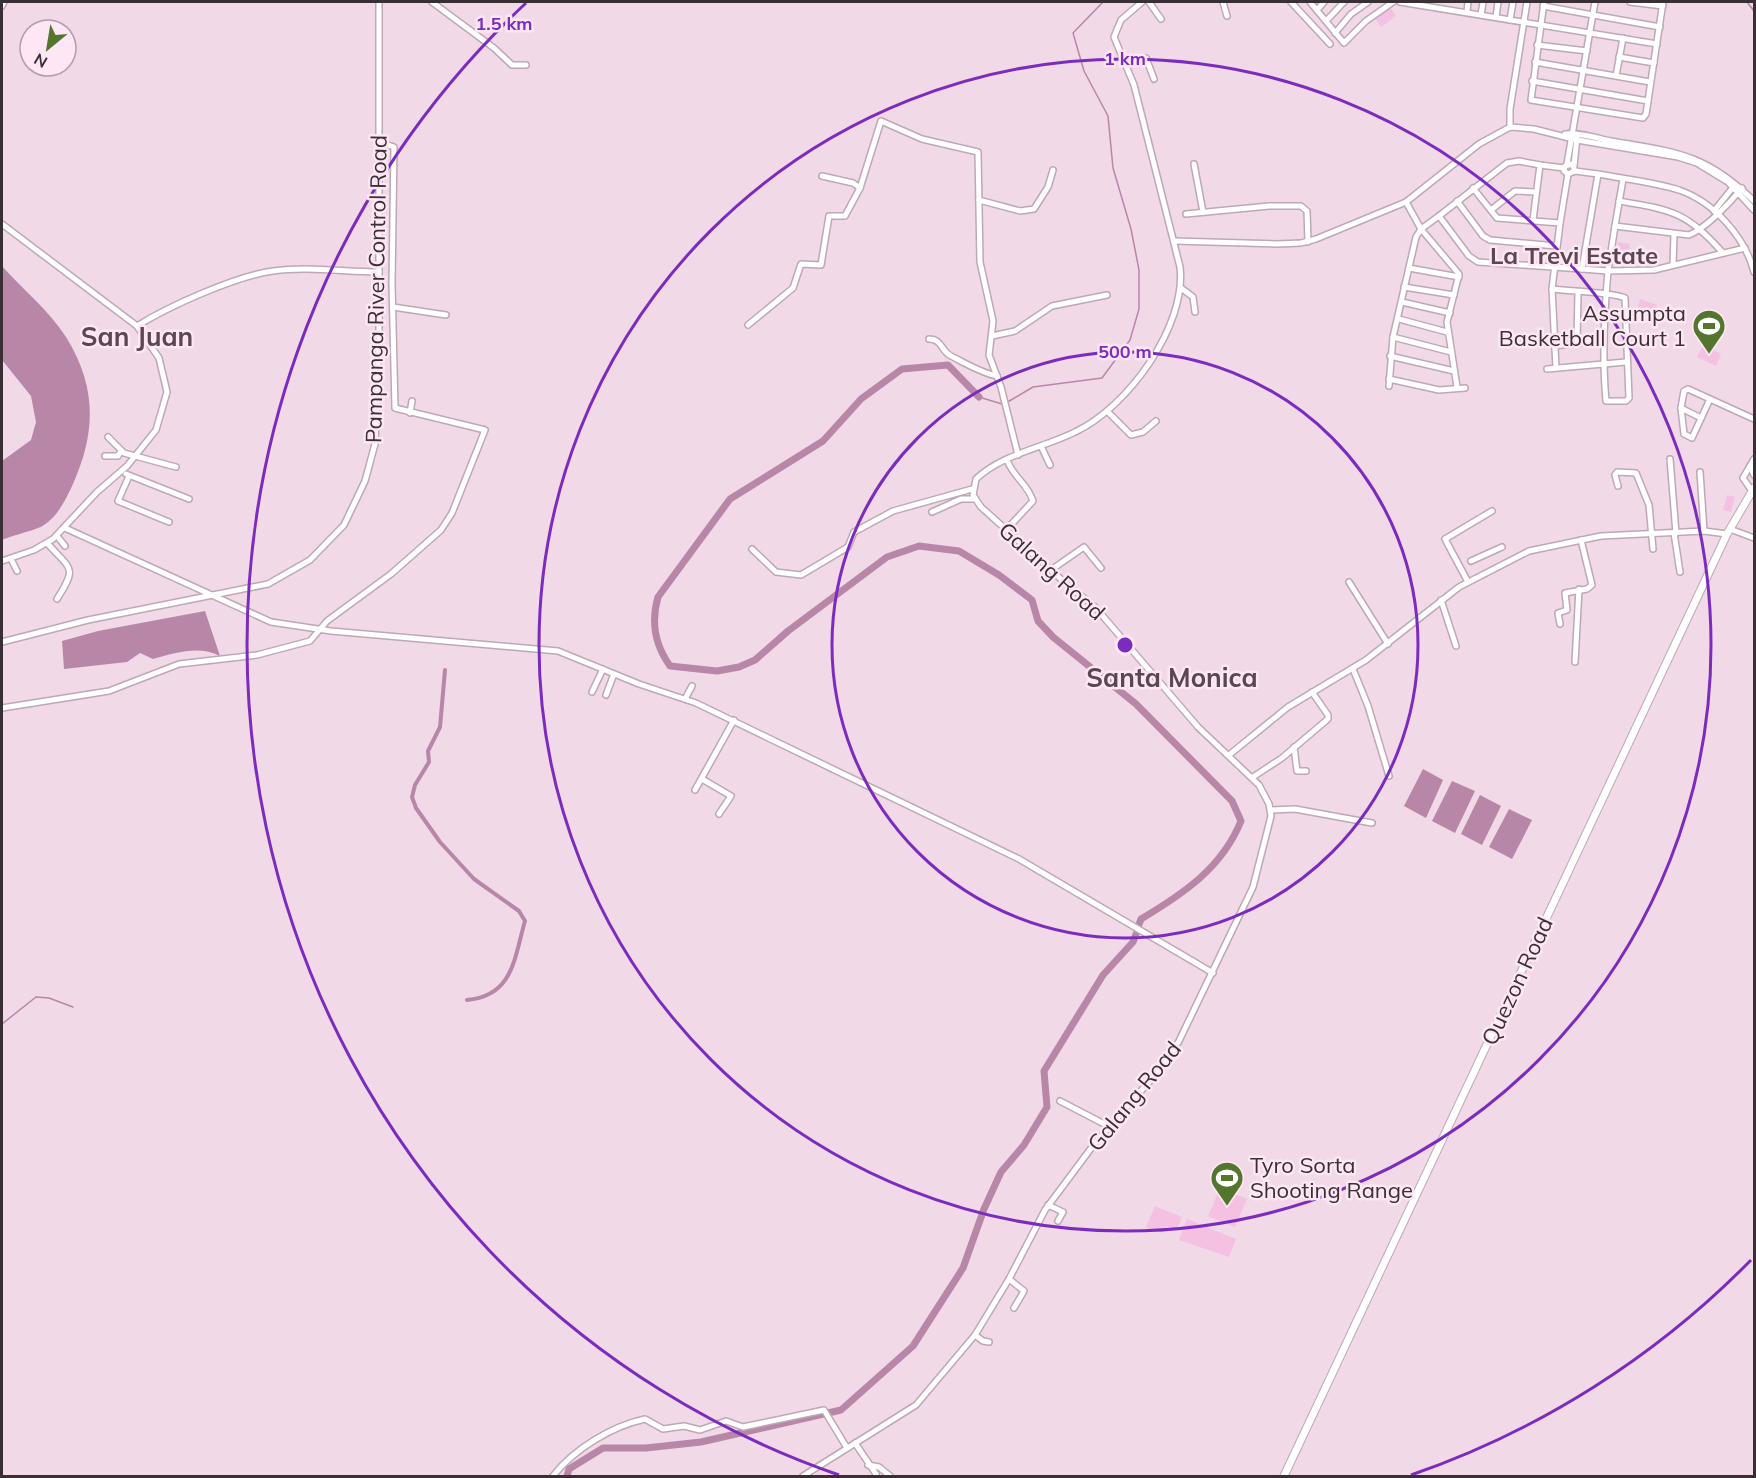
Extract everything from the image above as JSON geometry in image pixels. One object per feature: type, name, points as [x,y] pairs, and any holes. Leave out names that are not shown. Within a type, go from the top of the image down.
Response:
[{"type":"main road","name":"Quezon Road","points":[[1284,1476],[1729,532],[1753,489]]},
{"type":"street","points":[[2,6],[4,2]]},
{"type":"street","name":"Pampanga River Control Road","points":[[2,642],[88,620],[257,587],[282,578],[310,560],[344,525],[351,514],[368,473],[375,444],[379,272],[379,2]]},
{"type":"street","points":[[432,2],[494,48],[512,66],[526,65]]},
{"type":"street","points":[[932,512],[964,499],[974,499],[972,489],[981,474],[1018,455],[1074,433],[1107,411],[1131,387],[1149,362],[1172,318],[1181,288],[1180,267],[1127,65],[1116,45],[1114,32],[1126,14],[1142,2]]},
{"type":"street","points":[[1149,2],[1161,19]]},
{"type":"street","points":[[1223,2],[1227,16]]},
{"type":"street","points":[[1291,2],[1330,44]]},
{"type":"street","points":[[1310,2],[1345,43],[1363,24],[1394,2]]},
{"type":"street","points":[[1317,10],[1324,2]]},
{"type":"street","points":[[1326,21],[1344,2]]},
{"type":"street","points":[[1335,33],[1351,14],[1368,2]]},
{"type":"street","points":[[1400,2],[1439,5],[1481,15],[1657,44]]},
{"type":"street","points":[[1454,10],[1455,2]]},
{"type":"street","points":[[1467,12],[1468,2]]},
{"type":"street","points":[[1481,15],[1484,2]]},
{"type":"street","points":[[1496,17],[1498,2]]},
{"type":"street","points":[[1510,20],[1513,2]]},
{"type":"street","points":[[1510,127],[1512,98],[1527,2]]},
{"type":"street","points":[[1568,174],[1574,168],[1575,127],[1595,2]]},
{"type":"street","points":[[1630,2],[1663,4],[1660,27],[1654,63],[1650,81],[1646,114],[1643,118],[1531,100],[1544,4],[1660,27]]},
{"type":"street","points":[[1616,76],[1623,38]]},
{"type":"street","points":[[1537,45],[1587,51]]},
{"type":"street","points":[[1619,57],[1654,63]]},
{"type":"street","points":[[1127,65],[1146,58],[1154,79]]},
{"type":"street","points":[[1535,62],[1650,81]]},
{"type":"street","points":[[1532,81],[1648,101]]},
{"type":"street","points":[[748,325],[793,288],[801,264],[821,266],[829,216],[845,216],[860,188],[879,124],[884,121],[922,139],[978,152],[980,262],[983,287],[991,311],[992,336],[989,355],[1004,399],[1018,455]]},
{"type":"street","points":[[1174,241],[1277,244],[1308,242],[1406,202],[1479,144],[1510,127],[1563,134],[1678,155],[1734,185],[1755,201]]},
{"type":"street","points":[[1556,368],[1553,266],[1568,174],[1565,166],[1574,136]]},
{"type":"street","points":[[2,708],[109,691],[184,663],[267,652],[310,641],[320,630],[441,530],[452,513],[485,430],[482,427],[394,408],[394,147],[379,142]]},
{"type":"street","points":[[1389,386],[1393,337],[1417,234],[1507,163],[1519,161],[1565,166],[1678,190],[1715,214],[1745,248],[1755,272]]},
{"type":"street","points":[[1194,165],[1203,212]]},
{"type":"street","points":[[1533,220],[1540,165]]},
{"type":"street","points":[[979,200],[1020,211],[1034,209],[1048,187],[1053,170]]},
{"type":"street","points":[[1582,269],[1598,174]]},
{"type":"street","points":[[822,176],[853,183],[860,188]]},
{"type":"street","points":[[1552,289],[1606,295],[1625,298],[1629,398],[1626,401],[1606,401],[1603,364],[1603,340],[1606,295],[1608,271],[1623,179]]},
{"type":"street","points":[[1715,214],[1734,185]]},
{"type":"street","points":[[1473,188],[1499,218],[1560,223]]},
{"type":"street","points":[[1615,226],[1674,235],[1689,235],[1700,228],[1740,190]]},
{"type":"street","points":[[1740,190],[1755,210]]},
{"type":"street","points":[[1491,210],[1515,191],[1536,192]]},
{"type":"street","points":[[1456,201],[1484,236],[1490,240],[1556,246]]},
{"type":"street","points":[[1619,201],[1667,209],[1700,228],[1723,253]]},
{"type":"street","points":[[1406,202],[1421,229],[1459,276]]},
{"type":"street","points":[[1186,214],[1269,206],[1301,206],[1307,211],[1308,242]]},
{"type":"street","points":[[1438,216],[1469,256],[1478,262],[1642,272],[1745,248]]},
{"type":"street","points":[[2,224],[137,326],[160,361],[166,388],[165,403],[156,430],[136,457],[84,505],[57,536],[47,543],[2,561]]},
{"type":"street","points":[[1673,265],[1674,235]]},
{"type":"street","points":[[1409,268],[1459,276],[1468,275]]},
{"type":"street","points":[[137,326],[211,291],[267,272],[317,269],[379,272]]},
{"type":"street","points":[[1457,387],[1447,332],[1449,313],[1459,276]]},
{"type":"street","points":[[1404,287],[1454,295]]},
{"type":"street","points":[[1181,288],[1193,297],[1195,312]]},
{"type":"street","points":[[1577,342],[1578,292]]},
{"type":"street","points":[[992,336],[1015,331],[1052,306],[1107,295]]},
{"type":"street","points":[[1402,302],[1449,313]]},
{"type":"street","points":[[393,308],[446,315]]},
{"type":"street","points":[[1399,319],[1447,332]]},
{"type":"street","points":[[1393,337],[1451,352]]},
{"type":"street","points":[[929,339],[934,339],[942,345],[951,356],[997,376]]},
{"type":"street","points":[[1554,346],[1603,340]]},
{"type":"street","points":[[1390,356],[1454,371]]},
{"type":"street","points":[[1547,369],[1626,362]]},
{"type":"street","points":[[1389,379],[1439,390],[1465,388]]},
{"type":"street","points":[[1710,399],[1692,438],[1684,434],[1681,408],[1686,390],[1710,399],[1755,419]]},
{"type":"street","points":[[410,413],[412,401]]},
{"type":"street","points":[[1681,408],[1701,418]]},
{"type":"street","points":[[1107,411],[1131,435],[1143,432],[1156,421]]},
{"type":"street","points":[[108,437],[121,451],[176,467]]},
{"type":"street","points":[[1041,446],[1050,465]]},
{"type":"street","points":[[105,456],[118,456],[121,451]]},
{"type":"street","points":[[1670,459],[1680,572]]},
{"type":"street","points":[[1753,489],[1743,480],[1755,459]]},
{"type":"street","points":[[1006,530],[1033,501],[1024,483],[1013,474],[1007,460]]},
{"type":"street","points":[[1750,466],[1755,475]]},
{"type":"street","points":[[121,471],[189,499]]},
{"type":"street","points":[[1618,486],[1615,475],[1617,472],[1636,473],[1648,505],[1653,549]]},
{"type":"street","points":[[1700,472],[1704,531]]},
{"type":"street","points":[[129,476],[118,501],[169,522]]},
{"type":"street","points":[[752,549],[776,572],[801,575],[848,548],[854,532],[893,511],[972,489]]},
{"type":"street","name":"Galang Road","points":[[803,1476],[916,1405],[975,1335],[1009,1279],[1037,1222],[1048,1205],[1163,1065],[1186,1029],[1253,887],[1271,810],[1265,795],[1253,777],[1198,727],[1095,607],[1006,530],[974,499]]},
{"type":"street","points":[[1468,582],[1445,539],[1492,511]]},
{"type":"street","points":[[65,528],[263,620],[320,630],[558,651],[685,699],[735,720],[1019,860],[1213,973]]},
{"type":"street","points":[[1228,755],[1270,720],[1312,692],[1353,669],[1388,644],[1441,600],[1468,582],[1529,551],[1601,536],[1652,533],[1729,532],[1755,538]]},
{"type":"street","points":[[57,536],[65,546]]},
{"type":"street","points":[[1560,624],[1558,613],[1567,610],[1561,593],[1587,589],[1592,585],[1581,540]]},
{"type":"street","points":[[47,543],[71,570],[71,576],[57,599]]},
{"type":"street","points":[[1051,570],[1084,547],[1101,568]]},
{"type":"street","points":[[1471,561],[1502,547]]},
{"type":"street","points":[[1492,552],[1499,566]]},
{"type":"street","points":[[11,559],[17,571]]},
{"type":"street","points":[[1349,582],[1388,644]]},
{"type":"street","points":[[1575,662],[1579,589]]},
{"type":"street","points":[[1441,600],[1456,646]]},
{"type":"street","points":[[592,692],[603,669]]},
{"type":"street","points":[[1353,669],[1368,706],[1389,776]]},
{"type":"street","points":[[606,695],[614,674]]},
{"type":"street","points":[[685,699],[692,686]]},
{"type":"street","points":[[1253,777],[1328,719],[1328,715],[1312,692]]},
{"type":"street","points":[[695,790],[735,720]]},
{"type":"street","points":[[1294,747],[1298,771],[1306,771]]},
{"type":"street","points":[[702,779],[731,796],[719,814]]},
{"type":"street","points":[[1271,810],[1295,809],[1372,823]]},
{"type":"street","points":[[1060,1101],[1110,1127]]},
{"type":"street","points":[[1048,1205],[1063,1212],[1058,1221]]},
{"type":"street","points":[[1009,1279],[1024,1292],[1014,1308]]},
{"type":"street","points":[[975,1335],[989,1342]]},
{"type":"street","points":[[553,1476],[570,1458],[595,1440],[642,1419],[663,1429],[684,1426],[700,1430],[726,1421],[743,1427],[800,1413],[824,1410],[828,1413],[847,1448]]},
{"type":"street","points":[[855,1443],[876,1474]]},
{"type":"street","points":[[868,1465],[879,1467],[890,1476]]},
{"type":"shaded area","points":[[1390,7],[1396,16],[1381,27],[1375,18]]},
{"type":"shaded area","points":[[1618,242],[1630,244],[1627,264],[1616,262]]},
{"type":"shaded area","points":[[2,266],[66,337],[83,374],[90,410],[89,428],[81,465],[61,507],[44,525],[2,540],[2,461],[31,440],[36,422],[31,396],[2,360]]},
{"type":"shaded area","points":[[1640,299],[1657,305],[1653,317],[1637,312]]},
{"type":"shaded area","name":"Assumpta Basketball Court 1","points":[[1703,345],[1721,354],[1716,366],[1697,357]]},
{"type":"shaded area","points":[[1727,495],[1735,497],[1731,512],[1723,510]]},
{"type":"shaded area","points":[[205,611],[220,656],[195,651],[153,659],[140,653],[127,662],[64,669],[62,641],[98,631]]},
{"type":"shaded area","points":[[1423,769],[1443,780],[1426,818],[1404,806]]},
{"type":"shaded area","points":[[1452,781],[1475,791],[1455,833],[1432,821]]},
{"type":"shaded area","points":[[1480,795],[1501,806],[1482,845],[1461,834]]},
{"type":"shaded area","points":[[1509,809],[1532,820],[1512,859],[1489,847]]},
{"type":"shaded area","name":"Tyro Sorta Shooting Range","points":[[1220,1188],[1247,1199],[1235,1227],[1208,1216]]},
{"type":"shaded area","points":[[1155,1206],[1182,1217],[1177,1230],[1166,1226],[1163,1233],[1146,1227]]},
{"type":"shaded area","points":[[1187,1219],[1236,1239],[1229,1257],[1179,1240]]},
{"type":"waterway","points":[[1006,403],[1033,387],[1102,378],[1130,340],[1139,309],[1139,270],[1131,229],[1113,168],[1108,116],[1084,71],[1073,33],[1103,2]]},
{"type":"waterway","points":[[1747,2],[1754,11]]},
{"type":"waterway","points":[[979,397],[948,365],[902,369],[861,399],[823,441],[730,499],[658,597],[655,615],[658,641],[670,666],[717,671],[739,667],[755,660],[788,631],[887,557],[919,546],[959,551],[999,575],[1032,600],[1038,621],[1053,637],[1136,704],[1232,801],[1241,821],[1223,853],[1200,878],[1172,900],[1141,919],[1138,927]]},
{"type":"waterway","points":[[979,397],[1002,404]]},
{"type":"waterway","points":[[445,670],[440,727],[428,751],[429,762],[415,785],[412,797],[416,808],[440,842],[474,879],[519,911],[525,921],[514,962],[503,983],[482,997],[467,1000]]},
{"type":"waterway","points":[[567,1476],[569,1469],[603,1448],[646,1448],[701,1442],[841,1410],[913,1346],[963,1268],[984,1209],[1001,1172],[1024,1145],[1047,1107],[1044,1071],[1103,975],[1133,942],[1136,934]]},
{"type":"waterway","points":[[2,1024],[36,997],[49,998],[73,1007]]},
{"type":"place","name":"Assumpta Basketball Court 1","points":[[1709,355]]},
{"type":"place","name":"Tyro Sorta Shooting Range","points":[[1227,1207]]},
{"type":"district","name":"La Trevi Estate","points":[[1574,256]]},
{"type":"district","name":"San Juan","points":[[137,337]]},
{"type":"district","name":"Santa Monica","points":[[1172,678]]}]
